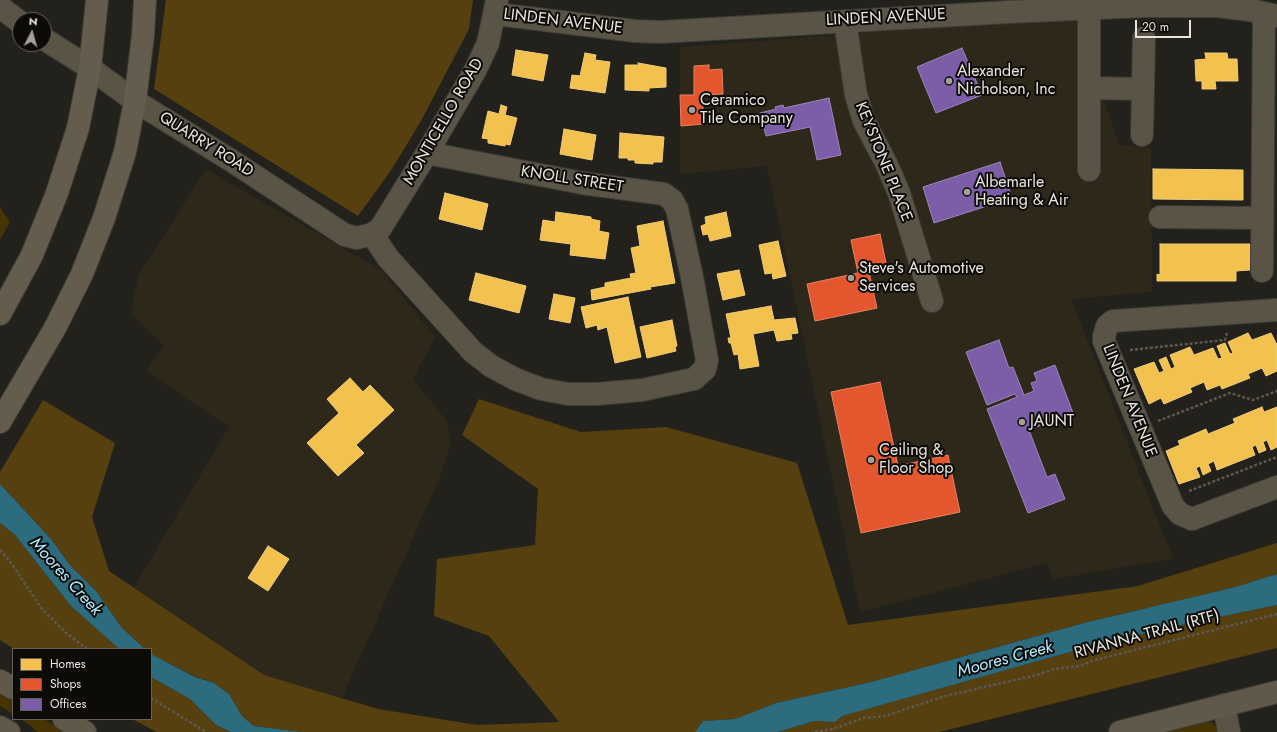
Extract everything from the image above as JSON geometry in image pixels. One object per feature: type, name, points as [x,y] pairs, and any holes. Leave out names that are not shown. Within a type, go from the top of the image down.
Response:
[{"type":"highway","points":[[0,680],[12,687]]},
{"type":"highway","points":[[1120,732],[1277,692]]},
{"type":"highway","points":[[66,720],[85,732]]},
{"type":"highway","points":[[0,727],[8,732]]},
{"type":"main road","points":[[0,314],[32,255],[57,193],[78,128],[90,68],[97,0]]},
{"type":"main road","points":[[3,417],[55,328],[82,274],[104,218],[125,152],[135,101],[143,35],[144,0]]},
{"type":"street","name":"LINDEN AVENUE","points":[[496,7],[635,31],[660,32],[845,20],[1089,8],[1218,6],[1271,14]]},
{"type":"street","points":[[0,7],[12,16]]},
{"type":"street","name":"MONTICELLO ROAD","points":[[372,234],[380,229],[427,153],[476,69],[488,43],[496,7]]},
{"type":"street","points":[[1089,8],[1089,170]]},
{"type":"street","points":[[1262,271],[1262,218],[1271,14]]},
{"type":"street","name":"KEYSTONE PLACE","points":[[845,20],[856,95],[864,121],[887,165],[899,194],[932,301]]},
{"type":"street","points":[[1142,135],[1144,38]]},
{"type":"street","name":"QUARRY ROAD","points":[[52,45],[90,68],[135,101],[232,161],[345,235],[357,238],[372,234]]},
{"type":"street","points":[[1090,88],[1143,89]]},
{"type":"street","name":"KNOLL STREET","points":[[372,234],[388,258],[473,352],[491,366],[515,379],[541,389],[568,394],[597,394],[642,390],[683,381],[699,376],[705,369],[707,360],[677,209],[672,200],[664,194],[582,183],[427,153]]},
{"type":"street","points":[[1160,216],[1262,218]]},
{"type":"street","name":"LINDEN AVENUE","points":[[1277,310],[1112,322],[1107,326],[1104,336],[1104,341],[1173,506],[1180,514],[1192,519],[1277,487]]},
{"type":"street","points":[[1224,705],[1229,732]]},
{"type":"path","points":[[1122,351],[1225,340],[1228,330]]},
{"type":"path","points":[[1151,424],[1230,393],[1253,400],[1277,391]]},
{"type":"path","points":[[1186,492],[1277,457]]},
{"type":"path","points":[[0,550],[12,564],[42,609],[65,632],[86,648]]},
{"type":"path","name":"RIVANNA TRAIL (RTF)","points":[[815,732],[864,718],[885,716],[946,696],[1037,675],[1054,669],[1080,666],[1091,661],[1277,614]]},
{"type":"path","points":[[152,699],[206,732]]},
{"type":"shaded area","points":[[166,0],[473,0],[469,29],[421,121],[392,169],[358,216],[154,89]]},
{"type":"shaded area","points":[[1075,17],[1119,145],[1151,148],[1152,292],[1071,299],[1173,559],[1054,579],[1047,563],[860,612],[767,166],[680,174],[680,47]]},
{"type":"shaded area","points":[[206,169],[381,270],[435,337],[413,379],[447,421],[451,442],[440,477],[342,698],[264,675],[134,587],[229,427],[146,371],[164,346],[131,314],[138,276]]},
{"type":"shaded area","points":[[0,207],[10,222],[0,240]]},
{"type":"shaded area","points":[[479,399],[581,432],[666,427],[797,463],[848,625],[1138,586],[1277,543],[1277,574],[1235,587],[1084,623],[871,682],[776,703],[735,719],[703,721],[695,732],[302,732],[254,726],[242,716],[229,694],[214,683],[196,677],[152,655],[152,648],[144,648],[122,628],[96,591],[70,565],[51,539],[0,484],[0,472],[43,400],[115,443],[92,517],[109,571],[264,675],[378,709],[477,725],[559,722],[489,636],[434,616],[437,559],[535,545],[538,489],[462,435]]},
{"type":"shaded area","points":[[0,523],[15,535],[71,606],[118,648],[12,648],[0,640]]},
{"type":"shaded area","points":[[1277,605],[1277,648],[939,732],[778,732],[814,721],[835,722],[841,716],[1095,645]]},
{"type":"shaded area","points":[[152,678],[190,699],[216,725],[231,732],[157,732],[134,720],[152,720]]},
{"type":"shaded area","points":[[0,691],[12,699],[12,713],[0,706]]},
{"type":"shaded area","points":[[22,720],[46,720],[65,732],[37,732]]},
{"type":"shaded area","points":[[1200,721],[1213,723],[1220,732],[1153,732]]},
{"type":"water","name":"Moores Creek","points":[[0,484],[51,539],[70,565],[96,591],[122,628],[144,648],[118,648],[71,606],[15,535],[0,523]]},
{"type":"water","name":"Moores Creek","points":[[1277,574],[1277,605],[1095,645],[842,716],[835,722],[814,721],[778,732],[695,732],[703,721],[735,719],[776,703],[871,682],[1084,623],[1235,587]]},
{"type":"water","points":[[152,655],[195,677],[214,683],[229,694],[242,716],[254,726],[302,732],[231,732],[216,725],[190,699],[152,678]]},
{"type":"building: Homes","points":[[516,50],[548,55],[543,81],[512,75]]},
{"type":"building: Homes","points":[[585,53],[596,55],[595,60],[610,62],[605,93],[570,88],[572,75],[580,76]]},
{"type":"building: Homes","points":[[1205,53],[1227,53],[1228,59],[1237,59],[1238,81],[1215,81],[1216,89],[1202,89],[1202,81],[1196,81],[1195,60],[1206,59]]},
{"type":"building: Homes","points":[[638,63],[666,68],[666,87],[649,88],[649,91],[625,90],[625,65],[639,65]]},
{"type":"building: Homes","points":[[501,105],[507,107],[505,115],[517,118],[510,145],[505,144],[505,146],[488,143],[488,139],[482,138],[488,111],[499,114]]},
{"type":"building: Homes","points":[[564,129],[596,135],[592,160],[560,154]]},
{"type":"building: Homes","points":[[620,133],[664,137],[662,162],[653,162],[653,164],[635,163],[635,160],[619,158]]},
{"type":"building: Homes","points":[[1153,169],[1243,170],[1243,200],[1153,199]]},
{"type":"building: Homes","points":[[445,193],[488,204],[482,230],[439,219]]},
{"type":"building: Homes","points":[[556,212],[591,217],[591,219],[600,221],[599,231],[609,233],[605,259],[570,255],[571,244],[540,240],[543,220],[555,222]]},
{"type":"building: Homes","points":[[726,212],[731,236],[710,241],[708,234],[703,235],[701,226],[706,224],[705,217]]},
{"type":"building: Homes","points":[[663,221],[675,283],[592,300],[591,290],[605,287],[605,283],[631,278],[630,274],[636,273],[631,248],[640,246],[637,226]]},
{"type":"building: Homes","points":[[778,241],[786,276],[773,279],[772,273],[765,274],[759,245]]},
{"type":"building: Homes","points":[[1160,244],[1250,244],[1250,270],[1236,271],[1236,281],[1157,281],[1157,274],[1160,275]]},
{"type":"building: Homes","points":[[739,270],[745,295],[723,300],[717,274]]},
{"type":"building: Homes","points":[[476,273],[526,286],[519,313],[469,300]]},
{"type":"building: Homes","points":[[554,294],[575,298],[570,323],[549,319]]},
{"type":"building: Homes","points":[[628,297],[641,357],[615,363],[607,327],[598,330],[597,325],[586,328],[581,307]]},
{"type":"building: Homes","points":[[771,306],[774,320],[795,318],[798,333],[791,334],[792,339],[777,341],[774,330],[753,334],[759,366],[740,369],[738,354],[734,355],[731,343],[729,343],[728,338],[731,338],[726,314]]},
{"type":"building: Homes","points":[[672,320],[677,346],[675,347],[676,351],[647,358],[640,327]]},
{"type":"building: Homes","points":[[1248,333],[1252,340],[1271,333],[1277,345],[1277,371],[1266,376],[1262,368],[1248,374],[1250,378],[1222,389],[1220,385],[1207,390],[1204,382],[1190,388],[1192,392],[1164,404],[1161,398],[1149,404],[1134,369],[1154,362],[1159,373],[1164,371],[1159,360],[1166,357],[1171,369],[1175,367],[1170,355],[1190,347],[1194,355],[1213,348],[1218,359],[1222,358],[1217,346],[1225,343],[1230,354],[1233,353],[1228,342]]},
{"type":"building: Homes","points":[[350,378],[363,392],[370,385],[394,410],[356,445],[364,453],[338,476],[307,443],[339,413],[327,399]]},
{"type":"building: Homes","points":[[1262,407],[1264,412],[1277,407],[1277,447],[1271,450],[1267,440],[1263,442],[1266,450],[1259,453],[1256,445],[1252,447],[1255,455],[1217,470],[1214,461],[1208,464],[1211,471],[1203,475],[1200,466],[1196,468],[1200,477],[1179,484],[1166,451],[1180,445],[1178,441],[1206,429],[1208,434],[1235,423],[1233,419]]},
{"type":"building: Homes","points":[[268,546],[289,559],[268,591],[248,578]]},
{"type":"building: Shops","name":"Ceramico Tile Company","points":[[709,65],[709,70],[722,69],[723,94],[702,95],[704,124],[681,126],[680,95],[694,95],[694,66]]},
{"type":"building: Shops","name":"Steve's Automotive Services","points":[[880,234],[887,268],[869,272],[877,308],[815,321],[807,284],[858,273],[851,240]]},
{"type":"building: Shops","name":"Ceiling & Floor Shop","points":[[880,382],[898,466],[948,455],[960,512],[861,533],[831,392]]},
{"type":"building: Offices","name":"Alexander Nicholson, Inc","points":[[962,48],[982,95],[936,113],[917,67]]},
{"type":"building: Offices","points":[[829,98],[841,155],[817,160],[810,127],[766,136],[760,113],[776,109],[775,107],[783,105],[784,108]]},
{"type":"building: Offices","name":"Albemarle Heating & Air","points":[[1000,162],[1012,198],[934,223],[923,187]]},
{"type":"building: Offices","name":"JAUNT","points":[[999,340],[1009,368],[1013,367],[1024,395],[1034,391],[1031,383],[1037,381],[1034,373],[1055,365],[1073,413],[1029,430],[1047,477],[1055,474],[1065,499],[1028,513],[987,409],[1017,397],[1015,394],[987,405],[966,352]]},
{"type":"place","name":"Alexander Nicholson, Inc","points":[[949,81]]},
{"type":"place","name":"Ceramico Tile Company","points":[[692,110]]},
{"type":"place","name":"Albemarle Heating & Air","points":[[967,192]]},
{"type":"place","name":"Steve's Automotive Services","points":[[851,278]]},
{"type":"place","name":"JAUNT","points":[[1022,422]]},
{"type":"place","name":"Ceiling & Floor Shop","points":[[871,460]]}]
